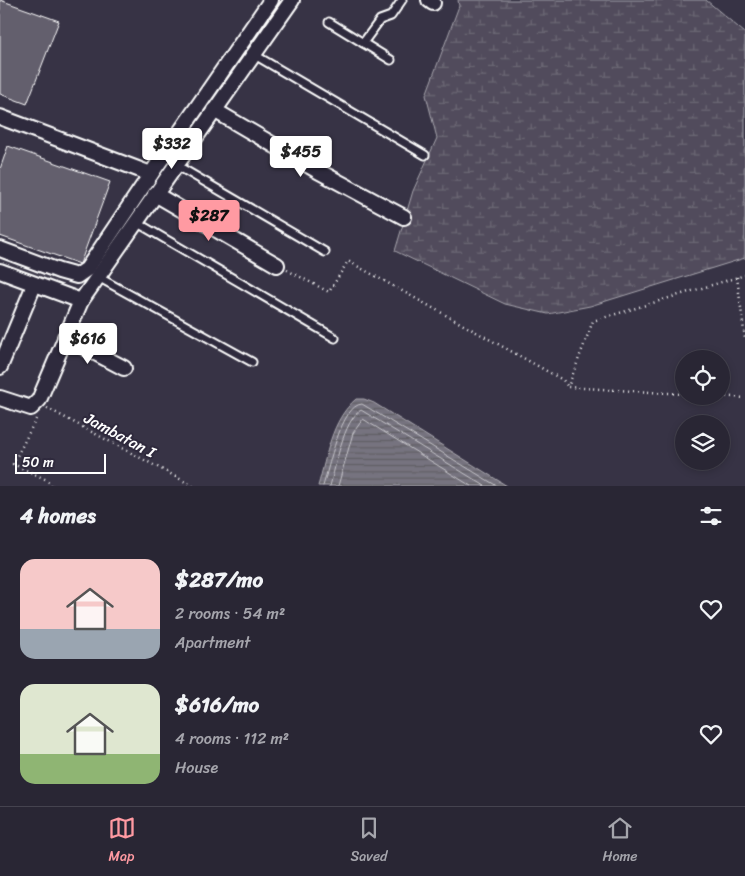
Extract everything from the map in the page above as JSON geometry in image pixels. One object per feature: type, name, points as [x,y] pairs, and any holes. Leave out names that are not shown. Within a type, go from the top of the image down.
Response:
[{"type":"street","points":[[0,249],[59,272],[77,276],[87,269],[271,0]]},
{"type":"street","points":[[0,398],[35,404],[81,301],[292,0]]},
{"type":"street","points":[[214,110],[318,171],[404,217]]},
{"type":"street","points":[[0,117],[151,174]]},
{"type":"street","points":[[155,194],[277,264]]},
{"type":"street","points":[[0,271],[81,301]]},
{"type":"street","points":[[0,367],[34,285]]},
{"type":"street","points":[[65,337],[124,368]]},
{"type":"lane","points":[[363,44],[380,20],[391,16],[402,0]]},
{"type":"lane","points":[[329,22],[391,60]]},
{"type":"lane","points":[[254,54],[425,155]]},
{"type":"lane","points":[[176,165],[325,252]]},
{"type":"lane","points":[[136,222],[335,338]]},
{"type":"lane","points":[[98,277],[252,362]]},
{"type":"path","points":[[277,264],[329,292],[348,261],[563,380],[568,388]]},
{"type":"path","points":[[568,388],[593,321],[745,275]]},
{"type":"path","points":[[737,277],[745,339]]},
{"type":"path","points":[[568,388],[675,394]]},
{"type":"path","points":[[730,397],[745,398]]},
{"type":"path","points":[[35,404],[37,416],[14,464],[47,480],[52,486]]},
{"type":"path","name":"Jambatan I","points":[[35,404],[45,407],[193,486]]},
{"type":"green space","points":[[458,0],[706,0],[745,33],[745,258],[590,306],[548,314],[505,304],[395,251],[413,191],[437,138],[426,95],[459,6]]},
{"type":"water","points":[[356,399],[364,399],[374,403],[507,486],[318,486],[335,428],[341,417]]},
{"type":"building","points":[[0,0],[59,21],[27,104],[0,94]]},
{"type":"building","points":[[8,146],[110,182],[80,264],[0,236],[0,169]]}]
